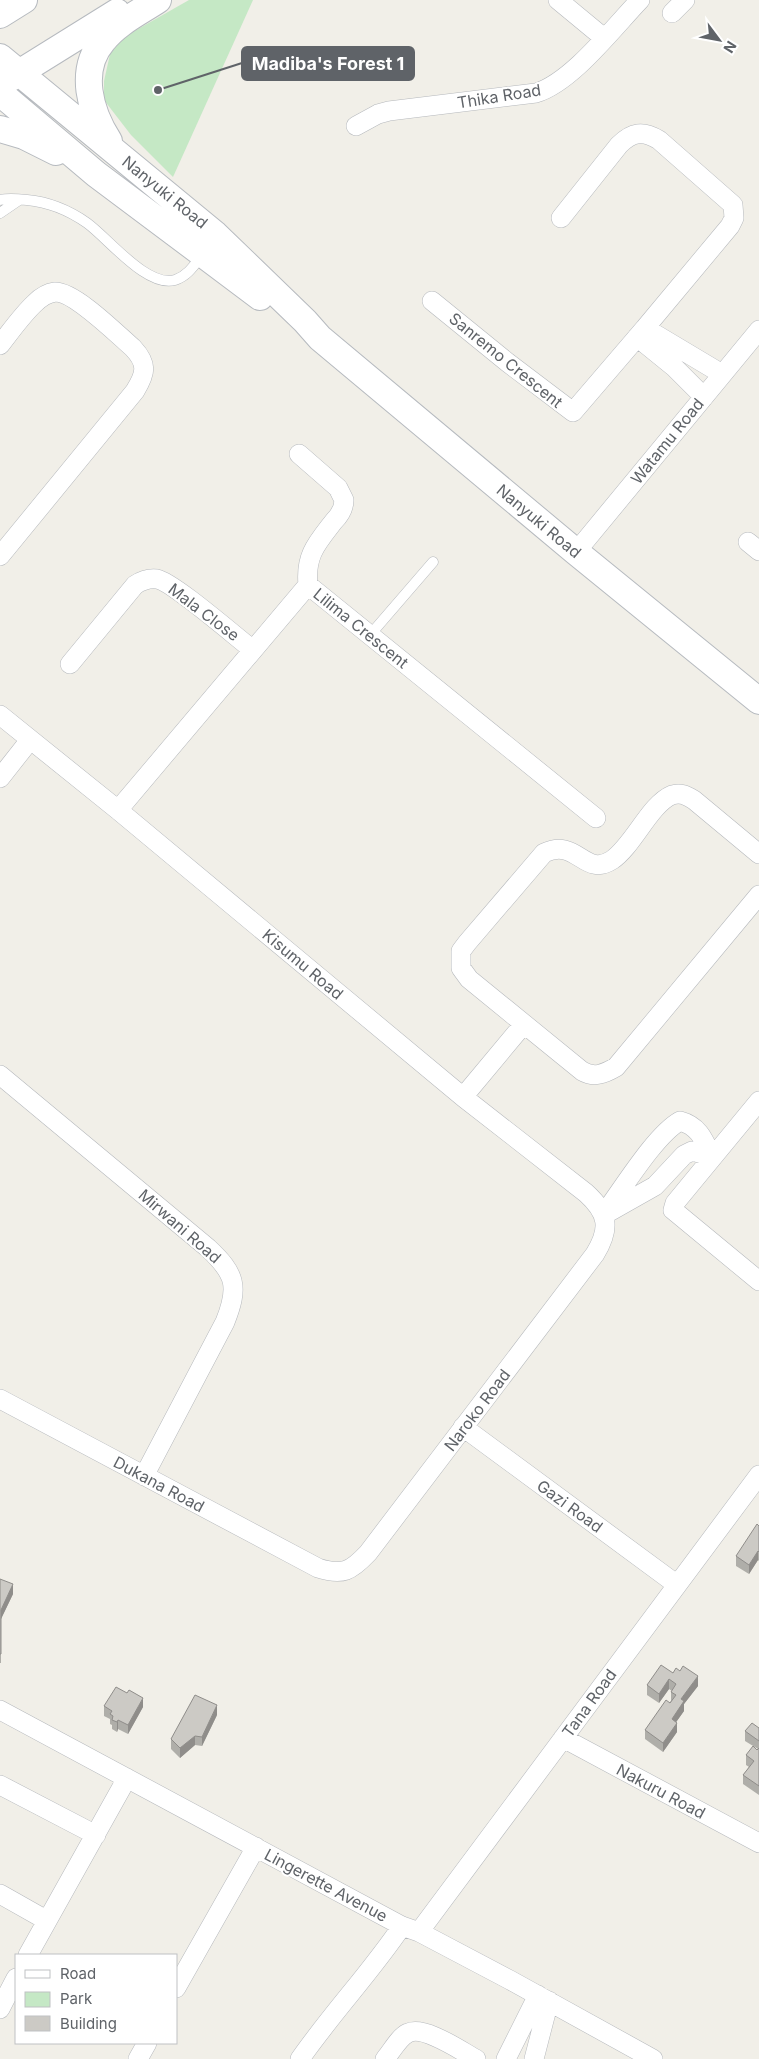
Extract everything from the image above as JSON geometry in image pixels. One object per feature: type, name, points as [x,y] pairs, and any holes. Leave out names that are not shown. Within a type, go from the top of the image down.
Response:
[{"type":"street","points":[[0,15],[24,0]]},
{"type":"street","points":[[6,71],[137,0]]},
{"type":"street","points":[[133,166],[110,142],[95,115],[90,89],[91,67],[98,48],[110,33],[158,0]]},
{"type":"street","points":[[558,0],[604,38]]},
{"type":"street","name":"Thika Road","points":[[356,126],[378,114],[389,111],[536,93],[554,86],[571,72],[640,0]]},
{"type":"street","name":"Nanyuki Road","points":[[6,71],[133,166],[209,244]]},
{"type":"street","name":"Nanyuki Road","points":[[0,92],[96,174],[209,244],[305,321],[320,338],[576,552],[759,701]]},
{"type":"street","points":[[0,129],[35,142],[96,174]]},
{"type":"street","name":"Sanremo Crescent","points":[[432,301],[507,362],[573,412],[730,226],[734,218],[733,206],[659,140],[651,135],[638,132],[619,145],[561,218]]},
{"type":"street","points":[[0,345],[35,302],[54,292],[64,293],[80,303],[133,348],[141,356],[144,363],[142,380],[135,391],[0,556]]},
{"type":"street","name":"Watamu Road","points":[[576,552],[759,330]]},
{"type":"street","points":[[641,332],[683,351],[722,374]]},
{"type":"street","points":[[641,332],[704,397]]},
{"type":"street","points":[[299,454],[338,488],[344,500],[341,513],[312,552],[306,570],[308,585]]},
{"type":"street","name":"Mala Close","points":[[70,664],[135,585],[150,580],[158,580],[175,589],[253,650]]},
{"type":"street","name":"Lilima Crescent","points":[[118,810],[308,585],[596,818]]},
{"type":"street","name":"Kisumu Road","points":[[0,715],[118,810],[463,1097],[586,1194],[599,1206],[603,1215]]},
{"type":"street","points":[[0,778],[30,740]]},
{"type":"street","points":[[759,854],[694,800],[686,795],[678,794],[672,796],[658,807],[621,852],[607,863],[589,863],[559,848],[544,853],[467,943],[460,960],[461,968],[469,979],[522,1025],[582,1071],[588,1074],[605,1074],[616,1067],[759,895]]},
{"type":"street","points":[[463,1097],[522,1025]]},
{"type":"street","name":"Mirwani Road","points":[[0,1075],[208,1248],[224,1262],[232,1277],[233,1303],[225,1322],[144,1476]]},
{"type":"street","points":[[759,1101],[712,1157],[676,1203],[673,1210],[759,1281]]},
{"type":"street","points":[[603,1215],[670,1126],[680,1121],[690,1123],[698,1129],[712,1157]]},
{"type":"street","points":[[603,1215],[655,1186],[684,1154],[692,1151],[712,1157]]},
{"type":"street","name":"Naroko Road","points":[[318,1568],[332,1572],[342,1572],[359,1562],[464,1427],[598,1248],[605,1230],[603,1215]]},
{"type":"street","name":"Dukana Road","points":[[0,1399],[318,1568]]},
{"type":"street","name":"Gazi Road","points":[[464,1427],[676,1584]]},
{"type":"street","name":"Tana Road","points":[[300,2059],[332,2015],[382,1956],[410,1929],[563,1738],[759,1475]]},
{"type":"street","name":"Lingerette Avenue","points":[[0,1710],[543,1998],[653,2059]]},
{"type":"street","name":"Nakuru Road","points":[[563,1738],[759,1843]]},
{"type":"street","points":[[29,1954],[127,1778]]},
{"type":"street","points":[[0,1785],[96,1835]]},
{"type":"street","points":[[178,1984],[256,1847]]},
{"type":"street","points":[[0,1894],[46,1920]]},
{"type":"street","points":[[1,2004],[15,1980]]},
{"type":"street","points":[[506,2059],[543,1998]]},
{"type":"street","points":[[534,2059],[543,1998]]},
{"type":"street","points":[[385,2059],[403,2036],[419,2031],[429,2034],[476,2059]]},
{"type":"street","points":[[138,2059],[146,2044]]},
{"type":"lane","points":[[0,200],[20,200],[46,204],[75,216],[88,224],[143,271],[157,279],[173,280],[181,278],[188,273],[209,244]]},
{"type":"lane","points":[[0,213],[20,200]]},
{"type":"lane","points":[[370,635],[433,562]]},
{"type":"lane","points":[[630,1178],[647,1191]]},
{"type":"green space","points":[[189,0],[253,0],[173,177],[131,135],[104,100],[104,81],[110,54],[124,37]]},
{"type":"building","points":[[757,1524],[759,1526],[759,1552],[749,1565],[736,1556]]},
{"type":"building","points":[[0,1579],[13,1584],[1,1610],[1,1654],[0,1654]]},
{"type":"building","points":[[661,1665],[673,1673],[676,1668],[680,1671],[683,1666],[698,1676],[681,1699],[684,1701],[672,1719],[677,1723],[663,1743],[645,1730],[666,1700],[670,1703],[676,1695],[671,1692],[676,1684],[669,1679],[659,1694],[647,1685]]},
{"type":"building","points":[[116,1687],[127,1693],[129,1690],[143,1698],[128,1725],[118,1720],[117,1722],[112,1720],[113,1716],[110,1714],[112,1711],[104,1706]]},
{"type":"building","points":[[195,1695],[217,1705],[202,1737],[195,1736],[180,1748],[171,1739]]},
{"type":"building","points":[[752,1723],[759,1728],[759,1741],[745,1731]]},
{"type":"building","points":[[753,1746],[757,1750],[759,1748],[759,1786],[743,1775],[754,1761],[746,1755]]},
{"type":"place","name":"Madiba's Forest 1","points":[[158,90]]}]
